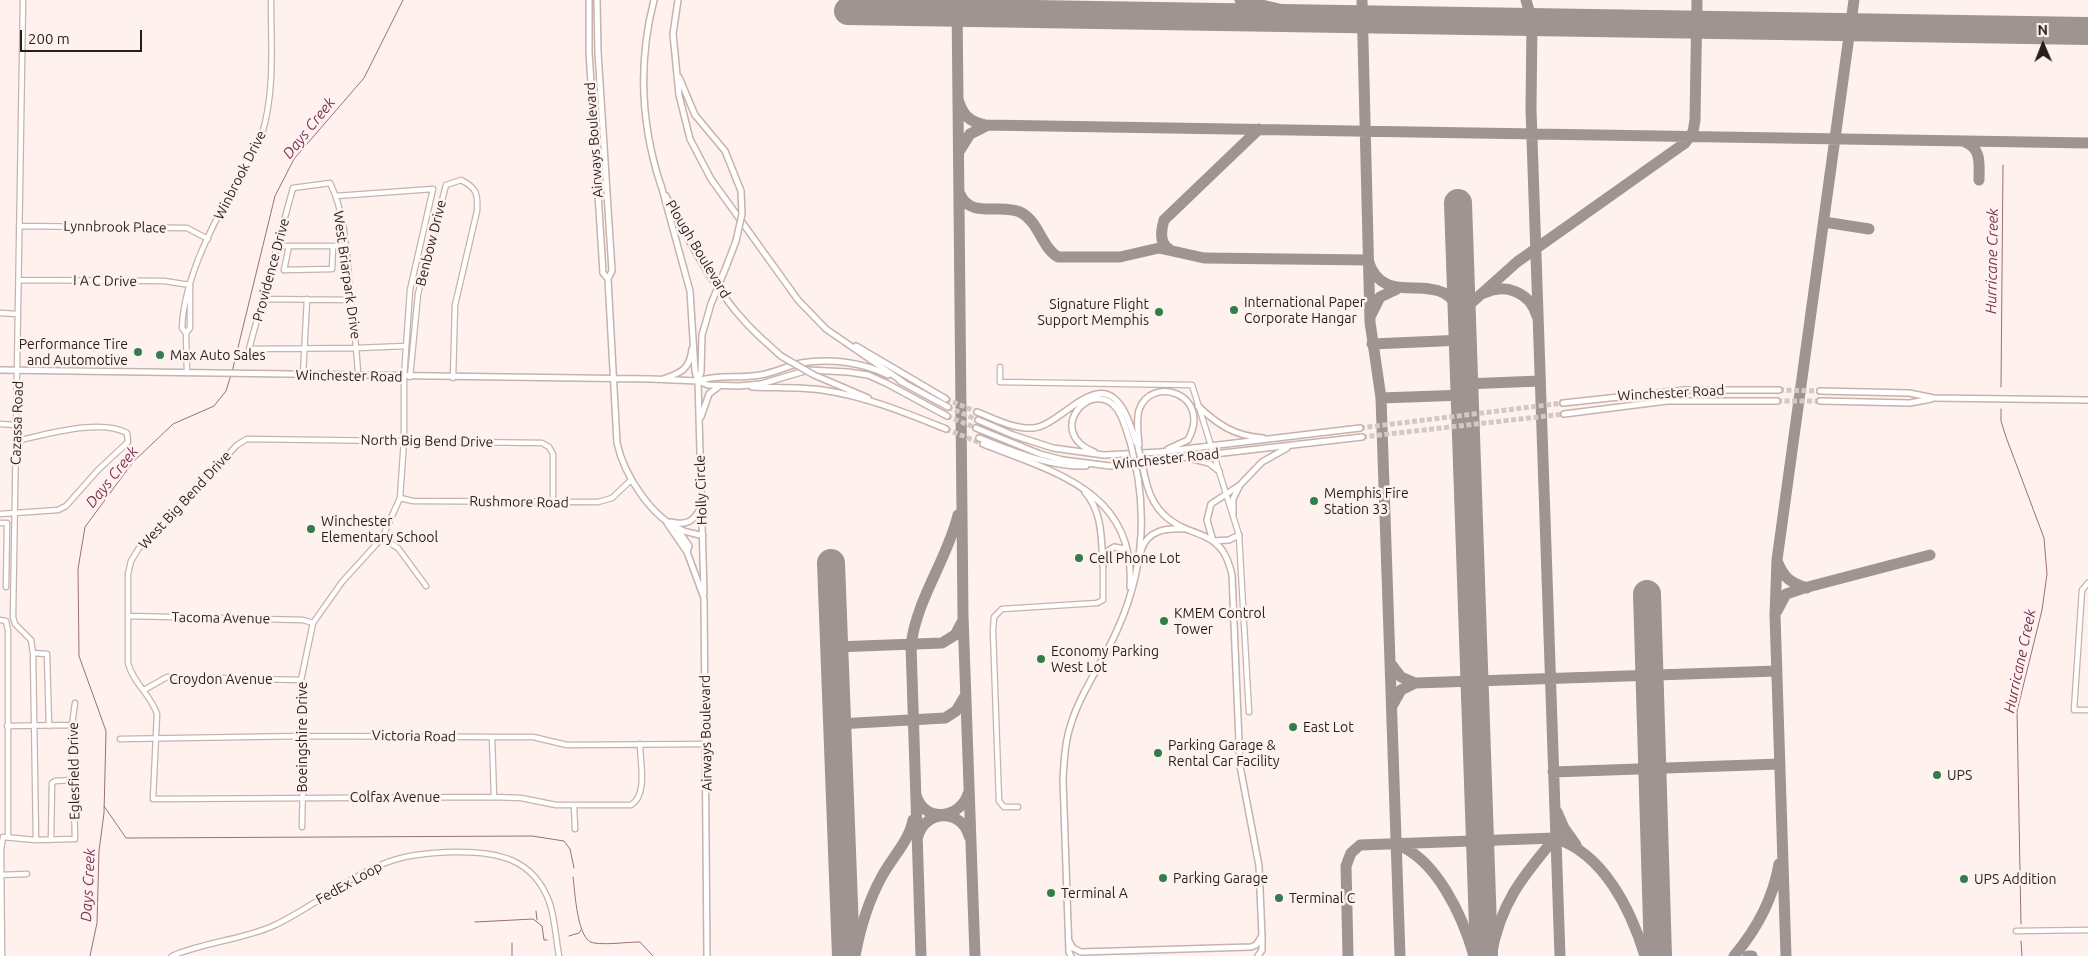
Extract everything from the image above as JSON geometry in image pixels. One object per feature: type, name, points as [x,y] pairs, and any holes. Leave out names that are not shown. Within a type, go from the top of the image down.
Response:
[{"type":"main road","name":"Airways Boulevard","points":[[588,0],[588,52],[603,273],[608,279]]},
{"type":"main road","name":"Airways Boulevard","points":[[597,0],[598,52],[612,271],[608,279],[617,444],[621,460],[631,480],[647,501],[677,528],[703,536]]},
{"type":"main road","name":"Plough Boulevard","points":[[654,0],[648,24],[643,61],[644,106],[648,136],[661,185],[680,224],[722,292],[746,323],[781,356],[814,375],[894,408]]},
{"type":"main road","points":[[678,0],[673,34],[675,69],[684,120],[698,158],[710,179],[798,300],[826,329],[903,382]]},
{"type":"main road","points":[[675,69],[695,115],[725,151],[741,191],[742,214],[736,241],[711,304],[702,335],[701,372],[698,381]]},
{"type":"main road","points":[[661,185],[690,291],[694,326],[695,371],[698,381]]},
{"type":"main road","points":[[660,380],[684,371],[688,365],[694,326]]},
{"type":"main road","points":[[840,339],[946,399]]},
{"type":"main road","name":"Winchester Road","points":[[698,381],[707,377],[760,376],[800,364],[826,362],[868,367],[903,382],[948,407]]},
{"type":"main road","name":"Winchester Road","points":[[0,370],[660,380],[698,381],[722,386],[762,384],[808,370],[868,375],[886,382],[946,416]]},
{"type":"main road","name":"Holly Circle","points":[[698,381],[704,598]]},
{"type":"main road","points":[[699,424],[709,394],[714,388],[722,386]]},
{"type":"main road","points":[[739,386],[821,390],[894,408],[946,429]]},
{"type":"main road","name":"Winchester Road","points":[[1563,403],[1684,390],[1779,390]]},
{"type":"main road","points":[[1820,391],[1909,393],[1934,398],[2088,400]]},
{"type":"main road","points":[[1139,451],[1137,418],[1142,403],[1150,396],[1170,392],[1182,396],[1188,401],[1194,416],[1194,423],[1188,440],[1160,452]]},
{"type":"main road","points":[[977,412],[1008,424],[1034,428],[1054,420],[1089,395],[1105,395],[1113,398],[1125,412],[1139,451],[1150,495],[1158,509],[1165,516],[1188,529]]},
{"type":"main road","points":[[1820,402],[1910,403],[1934,398]]},
{"type":"main road","points":[[1104,455],[1081,444],[1074,436],[1072,429],[1074,414],[1079,406],[1092,399],[1106,401],[1117,409],[1131,445],[1142,510],[1139,559]]},
{"type":"main road","name":"Winchester Road","points":[[1564,414],[1667,401],[1776,401]]},
{"type":"main road","points":[[1198,406],[1225,429],[1243,436],[1279,439]]},
{"type":"main road","name":"Winchester Road","points":[[978,420],[1013,435],[1053,448],[1104,455],[1160,452],[1360,428]]},
{"type":"main road","name":"Winchester Road","points":[[976,428],[1040,454],[1064,460],[1110,466],[1362,437]]},
{"type":"main road","points":[[979,438],[1058,464],[1110,466]]},
{"type":"main road","points":[[983,444],[1036,464],[1078,484],[1103,506],[1124,534],[1131,565],[1130,595]]},
{"type":"main road","points":[[1213,541],[1208,528],[1208,512],[1211,504],[1240,485],[1262,462],[1292,445]]},
{"type":"main road","points":[[1187,458],[1206,462],[1219,471]]},
{"type":"main road","points":[[1078,484],[1089,497],[1100,521],[1103,565]]},
{"type":"main road","points":[[1233,514],[1233,499],[1240,485]]},
{"type":"main road","points":[[666,520],[678,524],[692,521],[702,504]]},
{"type":"main road","name":"Airways Boulevard","points":[[666,520],[687,552],[704,598],[707,744],[707,956]]},
{"type":"main road","points":[[677,528],[688,541],[690,546],[687,552]]},
{"type":"main road","points":[[1071,956],[1068,938],[1063,780],[1071,724],[1118,628],[1130,595],[1143,544],[1153,533],[1172,528],[1199,532],[1213,541],[1222,550],[1232,575],[1240,766],[1257,848],[1260,877],[1262,950],[1258,956]]},
{"type":"main road","points":[[1213,541],[1229,540],[1239,535]]},
{"type":"main road","points":[[1103,565],[1105,553],[1110,548],[1119,546],[1126,552],[1131,565]]},
{"type":"main road","points":[[1068,938],[1073,948],[1081,952],[1251,947],[1256,945],[1262,934]]},
{"type":"street","name":"Cazassa Road","points":[[23,0],[17,314],[19,370],[16,425],[13,617],[15,624],[31,640],[33,653],[36,840]]},
{"type":"street","name":"Winbrook Drive","points":[[187,373],[186,333],[182,328],[187,289],[208,239],[262,134],[267,118],[272,0]]},
{"type":"street","name":"Benbow Drive","points":[[410,377],[418,294],[446,185],[461,180],[475,189],[478,196],[477,211],[455,305],[453,378]]},
{"type":"street","name":"Providence Drive","points":[[304,349],[250,349],[293,188],[330,183],[336,196]]},
{"type":"street","name":"West Briarpark Drive","points":[[358,376],[357,348],[346,246],[336,196],[433,188],[410,290],[406,346]]},
{"type":"street","name":"Lynnbrook Place","points":[[19,226],[187,228],[208,239]]},
{"type":"street","points":[[277,246],[346,246]]},
{"type":"street","points":[[289,246],[284,270],[332,270],[333,246]]},
{"type":"street","name":"I A C Drive","points":[[19,280],[164,282],[190,285]]},
{"type":"street","points":[[264,299],[351,300]]},
{"type":"street","points":[[303,376],[307,299]]},
{"type":"street","points":[[0,313],[17,314]]},
{"type":"street","points":[[304,349],[406,346]]},
{"type":"street","name":"Boeingshire Drive","points":[[302,827],[304,736],[301,680],[313,623],[342,582],[382,538],[400,498],[404,440],[406,346]]},
{"type":"street","points":[[1000,368],[1000,382],[1192,385],[1239,535],[1249,712]]},
{"type":"street","points":[[0,424],[16,425]]},
{"type":"street","points":[[0,514],[58,510],[66,506],[98,470],[128,442],[128,438],[126,432],[122,430],[87,427],[16,441]]},
{"type":"street","name":"North Big Bend Drive","points":[[248,439],[404,440],[546,444],[553,454],[553,502]]},
{"type":"street","name":"West Big Bend Drive","points":[[153,799],[157,714],[153,701],[130,671],[128,664],[128,574],[139,548],[237,446],[248,439]]},
{"type":"street","name":"Rushmore Road","points":[[400,498],[413,501],[598,502],[612,498],[631,480]]},
{"type":"street","points":[[0,523],[7,523],[6,586]]},
{"type":"street","points":[[382,538],[398,548],[426,586]]},
{"type":"street","points":[[1018,807],[1004,807],[999,801],[994,617],[1002,609],[1097,604],[1103,600],[1103,565]]},
{"type":"street","points":[[2088,583],[2082,590],[2074,710],[2088,710]]},
{"type":"street","name":"Tacoma Avenue","points":[[128,616],[303,620],[313,623]]},
{"type":"street","points":[[0,620],[6,621],[8,631],[8,838]]},
{"type":"street","points":[[33,653],[47,654],[49,726]]},
{"type":"street","points":[[0,670],[7,670]]},
{"type":"street","name":"Croydon Avenue","points":[[144,690],[159,679],[167,677],[301,680]]},
{"type":"street","name":"Eglesfield Drive","points":[[51,840],[75,840],[72,725],[75,703]]},
{"type":"street","points":[[0,707],[7,707]]},
{"type":"street","points":[[7,726],[72,725]]},
{"type":"street","name":"Victoria Road","points":[[120,739],[304,736],[533,737],[567,745],[707,744]]},
{"type":"street","points":[[492,737],[494,797]]},
{"type":"street","points":[[0,743],[7,743]]},
{"type":"street","name":"Colfax Avenue","points":[[153,799],[302,796],[494,797],[574,805],[630,805],[636,801],[640,793],[640,744]]},
{"type":"street","points":[[0,769],[8,769]]},
{"type":"street","points":[[2,956],[1,874],[3,837],[51,840],[50,786],[55,781],[73,780]]},
{"type":"street","points":[[574,805],[575,829]]},
{"type":"street","name":"FedEx Loop","points":[[172,956],[273,926],[389,861],[426,853],[472,851],[506,857],[526,870],[540,884],[551,909],[559,956]]},
{"type":"street","points":[[1,874],[27,874]]},
{"type":"street","points":[[2016,930],[2088,930]]},
{"type":"waterway","name":"Days Creek","points":[[232,372],[275,196],[294,159],[364,78],[403,0]]},
{"type":"waterway","name":"Hurricane Creek","points":[[2001,387],[2003,165]]},
{"type":"waterway","name":"Days Creek","points":[[90,956],[97,923],[99,851],[104,813],[106,731],[79,656],[78,569],[85,527],[133,462],[173,424],[214,406],[226,391],[231,375]]},
{"type":"waterway","name":"Hurricane Creek","points":[[2001,409],[2001,421],[2006,437],[2044,538],[2047,574],[2042,610],[2017,711],[2021,924]]},
{"type":"waterway","points":[[104,806],[126,838],[532,836],[564,841],[570,849],[574,868]]},
{"type":"waterway","points":[[573,877],[580,925],[588,940],[600,944],[640,942],[653,956]]},
{"type":"waterway","points":[[536,911],[537,920]]},
{"type":"waterway","points":[[475,922],[533,919],[542,926],[544,940],[547,940]]},
{"type":"waterway","points":[[569,936],[579,933],[581,930]]},
{"type":"waterway","name":"Hurricane Creek","points":[[2021,941],[2022,956]]},
{"type":"waterway","points":[[512,943],[512,956]]},
{"type":"taxiway","points":[[957,0],[963,616],[975,956]]},
{"type":"taxiway","points":[[1240,0],[1296,13],[1336,18]]},
{"type":"taxiway","points":[[1362,0],[1370,322],[1381,398],[1400,956]]},
{"type":"taxiway","points":[[1526,0],[1532,21],[1531,109],[1560,956]]},
{"type":"taxiway","points":[[1462,320],[1469,305],[1517,262],[1685,143],[1693,132],[1695,120],[1697,0]]},
{"type":"taxiway","points":[[1786,956],[1775,615],[1777,560],[1854,0]]},
{"type":"taxiway","points":[[958,99],[962,109],[970,119],[985,125],[2088,143]]},
{"type":"taxiway","points":[[960,150],[970,134],[988,125]]},
{"type":"taxiway","points":[[1169,249],[1162,240],[1164,220],[1259,129]]},
{"type":"taxiway","points":[[1965,142],[1977,153],[1979,180]]},
{"type":"taxiway","points":[[960,194],[965,202],[971,206],[1020,212],[1032,221],[1052,253],[1058,257],[1120,257],[1159,248],[1204,258],[1368,260],[1376,276],[1388,284],[1401,288],[1430,289],[1443,293],[1454,302],[1462,320]]},
{"type":"taxiway","points":[[1824,222],[1869,229]]},
{"type":"taxiway","points":[[1371,315],[1380,297],[1397,289]]},
{"type":"taxiway","points":[[1484,293],[1500,289],[1516,292],[1529,301],[1537,316]]},
{"type":"taxiway","points":[[1372,344],[1463,340]]},
{"type":"taxiway","points":[[1465,384],[1540,381]]},
{"type":"taxiway","points":[[1381,398],[1465,395]]},
{"type":"taxiway","points":[[921,956],[911,645],[919,611],[947,548],[958,515]]},
{"type":"taxiway","points":[[1777,611],[1786,594],[1930,555]]},
{"type":"taxiway","points":[[1778,563],[1783,573],[1789,579],[1807,588]]},
{"type":"taxiway","points":[[835,647],[942,643],[955,635],[962,622]]},
{"type":"taxiway","points":[[1391,664],[1401,677],[1415,683],[1401,690],[1392,706]]},
{"type":"taxiway","points":[[1415,683],[1777,671]]},
{"type":"taxiway","points":[[838,724],[945,718],[956,711],[965,696]]},
{"type":"taxiway","points":[[1553,772],[1780,764]]},
{"type":"taxiway","points":[[916,795],[920,804],[926,810],[934,814],[942,814],[958,809],[968,794]]},
{"type":"taxiway","points":[[1557,812],[1564,828],[1576,845]]},
{"type":"taxiway","points":[[918,836],[922,827],[928,821],[944,816],[952,817],[959,821],[965,827],[969,836]]},
{"type":"taxiway","points":[[855,956],[868,906],[876,887],[908,836],[913,820]]},
{"type":"taxiway","points":[[1348,956],[1346,866],[1351,853],[1360,845],[1555,838],[1572,846],[1588,857],[1601,870],[1613,886],[1632,920],[1645,956]]},
{"type":"taxiway","points":[[1491,956],[1500,921],[1514,892],[1555,838]]},
{"type":"taxiway","points":[[1395,844],[1410,851],[1423,862],[1446,890],[1463,924],[1474,956]]},
{"type":"taxiway","points":[[1734,956],[1750,935],[1763,913],[1773,889],[1779,864]]},
{"type":"runway","points":[[848,11],[2088,31]]},
{"type":"runway","points":[[1458,203],[1484,956]]},
{"type":"runway","points":[[831,563],[846,956]]},
{"type":"runway","points":[[1647,594],[1658,956]]},
{"type":"tunnel","points":[[1779,390],[1820,391]]},
{"type":"tunnel","points":[[946,399],[977,412]]},
{"type":"tunnel","points":[[1777,401],[1820,401]]},
{"type":"tunnel","points":[[1360,428],[1563,403]]},
{"type":"tunnel","points":[[948,407],[978,420]]},
{"type":"tunnel","points":[[1362,437],[1564,414]]},
{"type":"tunnel","points":[[947,416],[976,428]]},
{"type":"tunnel","points":[[946,429],[983,444]]},
{"type":"place","name":"International Paper Corporate Hangar","points":[[1234,310]]},
{"type":"place","name":"Signature Flight Support Memphis","points":[[1159,312]]},
{"type":"place","name":"Performance Tire and Automotive","points":[[138,352]]},
{"type":"place","name":"Max Auto Sales","points":[[160,355]]},
{"type":"place","name":"Memphis Fire Station 33","points":[[1314,501]]},
{"type":"place","name":"Winchester Elementary School","points":[[311,529]]},
{"type":"place","name":"Cell Phone Lot","points":[[1079,558]]},
{"type":"place","name":"KMEM Control Tower","points":[[1164,621]]},
{"type":"place","name":"Economy Parking West Lot","points":[[1041,659]]},
{"type":"place","name":"East Lot","points":[[1293,727]]},
{"type":"place","name":"Parking Garage & Rental Car Facility","points":[[1158,753]]},
{"type":"place","name":"UPS","points":[[1937,775]]},
{"type":"place","name":"Parking Garage","points":[[1163,878]]},
{"type":"place","name":"UPS Addition","points":[[1964,879]]},
{"type":"place","name":"Terminal A","points":[[1051,893]]},
{"type":"place","name":"Terminal C","points":[[1279,898]]}]
